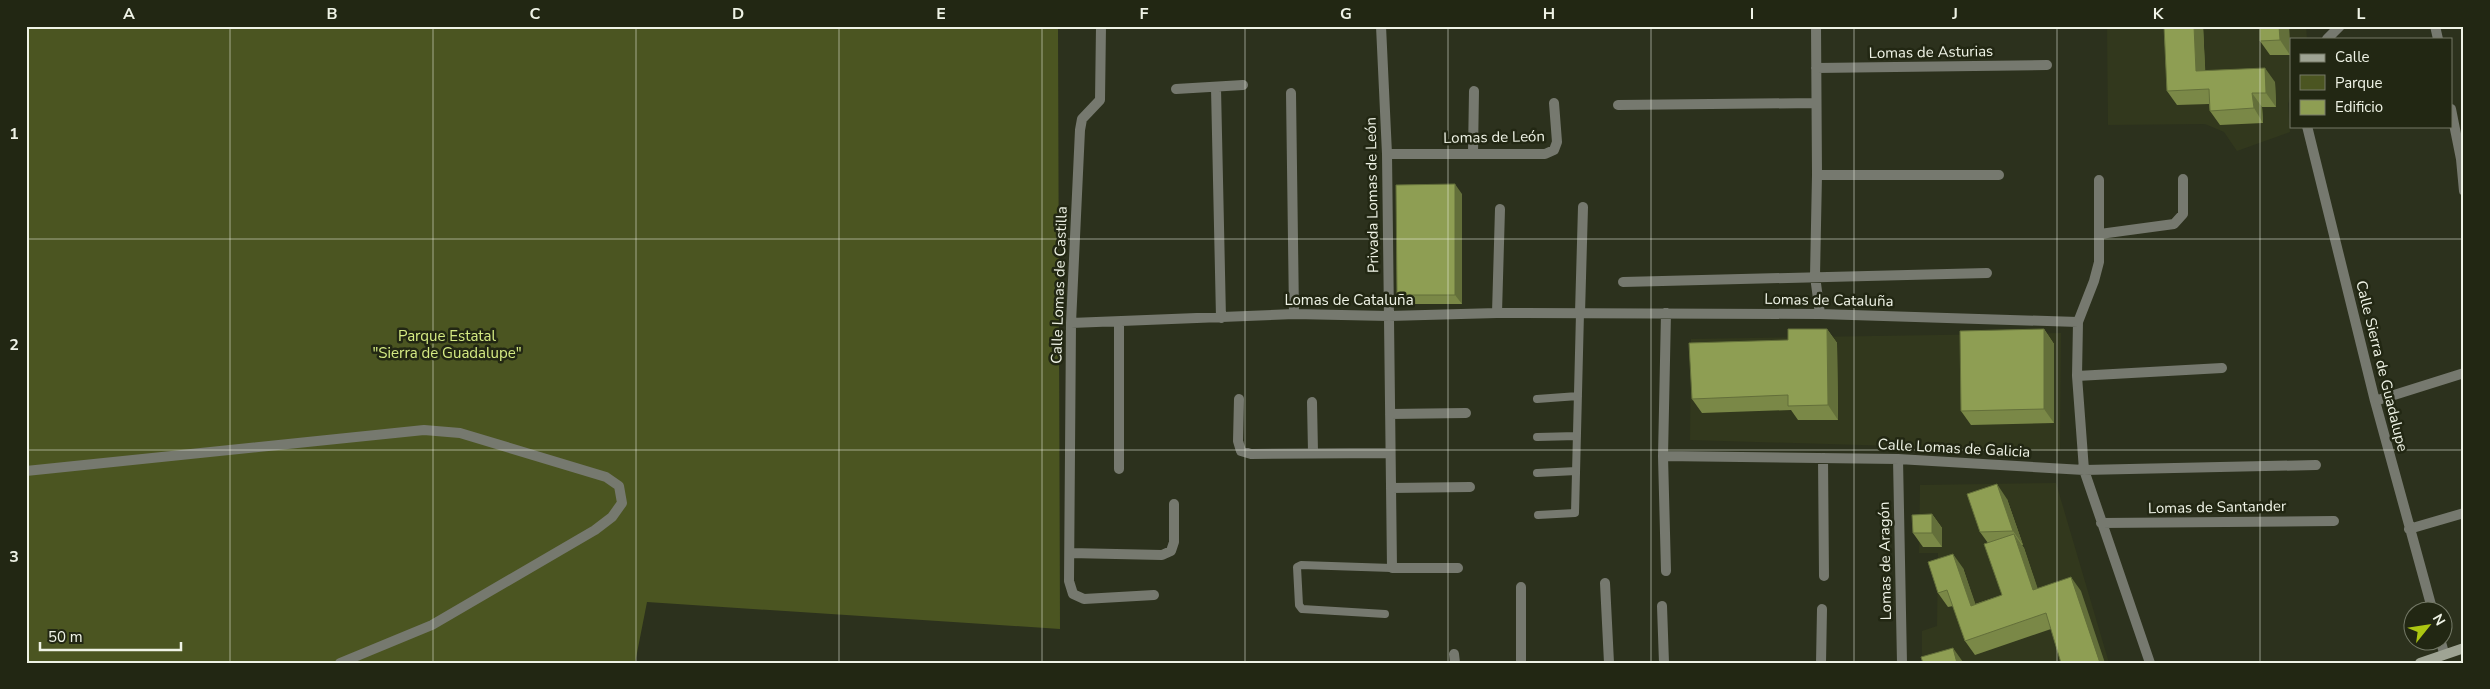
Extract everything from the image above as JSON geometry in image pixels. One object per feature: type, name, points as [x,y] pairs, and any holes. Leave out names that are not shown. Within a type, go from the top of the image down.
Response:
[{"type":"street","name":"Calle Lomas de Castilla","points":[[1101,26],[1100,100],[1082,119],[1080,130],[1072,322],[1069,582],[1073,594],[1084,599],[1154,595]]},
{"type":"street","name":"Privada Lomas de León","points":[[1381,26],[1387,154],[1392,568]]},
{"type":"street","points":[[1816,26],[1817,175],[1815,276],[1820,314]]},
{"type":"street","points":[[2328,38],[2340,26]]},
{"type":"street","name":"Lomas de Asturias","points":[[1816,68],[2047,65]]},
{"type":"street","points":[[1176,89],[1243,86]]},
{"type":"street","points":[[1216,88],[1221,318]]},
{"type":"street","points":[[1473,153],[1474,91]]},
{"type":"street","points":[[1291,93],[1294,314]]},
{"type":"street","name":"Lomas de León","points":[[1387,154],[1545,154],[1554,150],[1557,142],[1554,103]]},
{"type":"street","points":[[1618,105],[1816,103]]},
{"type":"street","points":[[2452,113],[2463,159],[2464,191]]},
{"type":"street","name":"Calle Sierra de Guadalupe","points":[[2307,128],[2375,401],[2430,602]]},
{"type":"street","points":[[1817,175],[1998,175]]},
{"type":"street","points":[[2100,234],[2174,224],[2184,214],[2183,179]]},
{"type":"street","points":[[2099,180],[2099,262],[2094,281],[2078,322],[2077,376],[2084,470],[2150,663]]},
{"type":"street","points":[[1580,313],[1583,207]]},
{"type":"street","points":[[1497,313],[1500,209]]},
{"type":"street","points":[[1622,282],[1986,273]]},
{"type":"street","name":"Lomas de Cataluña","points":[[1072,322],[1119,322],[1294,314],[1389,316],[1497,313],[1820,314],[2078,322]]},
{"type":"street","points":[[1666,313],[1663,456],[1666,571]]},
{"type":"street","points":[[1119,322],[1119,469]]},
{"type":"street","points":[[2077,376],[2222,368]]},
{"type":"street","points":[[2375,401],[2464,373]]},
{"type":"street","points":[[1239,399],[1238,441],[1241,451],[1251,454],[1313,452],[1390,453]]},
{"type":"street","points":[[1312,402],[1313,452]]},
{"type":"street","points":[[1390,414],[1466,413]]},
{"type":"street","points":[[26,471],[424,430],[460,433],[606,476],[619,486],[622,504],[612,517],[596,530],[432,625],[340,663]]},
{"type":"street","name":"Calle Lomas de Galicia","points":[[1663,456],[1898,459],[2084,470]]},
{"type":"street","points":[[1823,458],[1824,576]]},
{"type":"street","name":"Lomas de Aragón","points":[[1898,459],[1902,663]]},
{"type":"street","points":[[2084,470],[2316,464]]},
{"type":"street","points":[[1391,488],[1470,487]]},
{"type":"street","points":[[1070,553],[1162,555],[1171,551],[1174,542],[1174,504]]},
{"type":"street","points":[[2409,529],[2464,513]]},
{"type":"street","name":"Lomas de Santander","points":[[2101,523],[2334,521]]},
{"type":"street","points":[[1392,568],[1458,568]]},
{"type":"street","points":[[1605,583],[1609,663]]},
{"type":"street","points":[[1521,587],[1521,663]]},
{"type":"street","points":[[1662,606],[1664,663]]},
{"type":"street","points":[[1821,663],[1822,609]]},
{"type":"street","points":[[2420,663],[2444,653],[2464,648]]},
{"type":"lane","points":[[1538,514],[1575,513],[1580,313]]},
{"type":"lane","points":[[1536,399],[1578,396]]},
{"type":"lane","points":[[1537,437],[1577,436]]},
{"type":"lane","points":[[1537,473],[1576,471]]},
{"type":"lane","points":[[1385,614],[1302,608],[1299,605],[1297,567],[1301,565],[1392,568]]},
{"type":"shaded area","points":[[2107,26],[2306,26],[2307,38],[2290,38],[2290,97],[2288,104],[2290,132],[2237,151],[2224,132],[2205,124],[2108,125]]},
{"type":"shaded area","points":[[2061,333],[2060,451],[1690,440],[1691,339]]},
{"type":"shaded area","points":[[2056,483],[2109,663],[1922,663],[1922,631],[1937,626],[1938,553],[1919,553],[1920,485]]},
{"type":"green space","name":"Parque Estatal \"Sierra de Guadalupe\"","points":[[26,26],[1058,26],[1060,629],[647,602],[635,663],[26,663]]},
{"type":"building","points":[[2164,26],[2194,26],[2196,71],[2265,68],[2266,93],[2252,93],[2254,108],[2210,111],[2209,89],[2167,91]]},
{"type":"building","points":[[2260,26],[2279,26],[2280,40],[2260,41]]},
{"type":"building","points":[[1455,184],[1455,295],[1397,295],[1396,185]]},
{"type":"building","points":[[1788,329],[1827,329],[1828,405],[1788,406],[1788,395],[1692,399],[1689,343],[1788,340]]},
{"type":"building","points":[[2044,329],[2044,409],[1961,411],[1960,331]]},
{"type":"building","points":[[1997,484],[2013,531],[1980,532],[1967,494]]},
{"type":"building","points":[[1932,514],[1932,533],[1913,533],[1912,515]]},
{"type":"building","points":[[2014,534],[2033,590],[2071,577],[2100,663],[2061,663],[2046,613],[1965,641],[1947,590],[1938,593],[1928,562],[1953,554],[1971,606],[2002,595],[1984,544]]},
{"type":"building","points":[[1953,648],[1957,663],[1923,663],[1921,657]]}]
